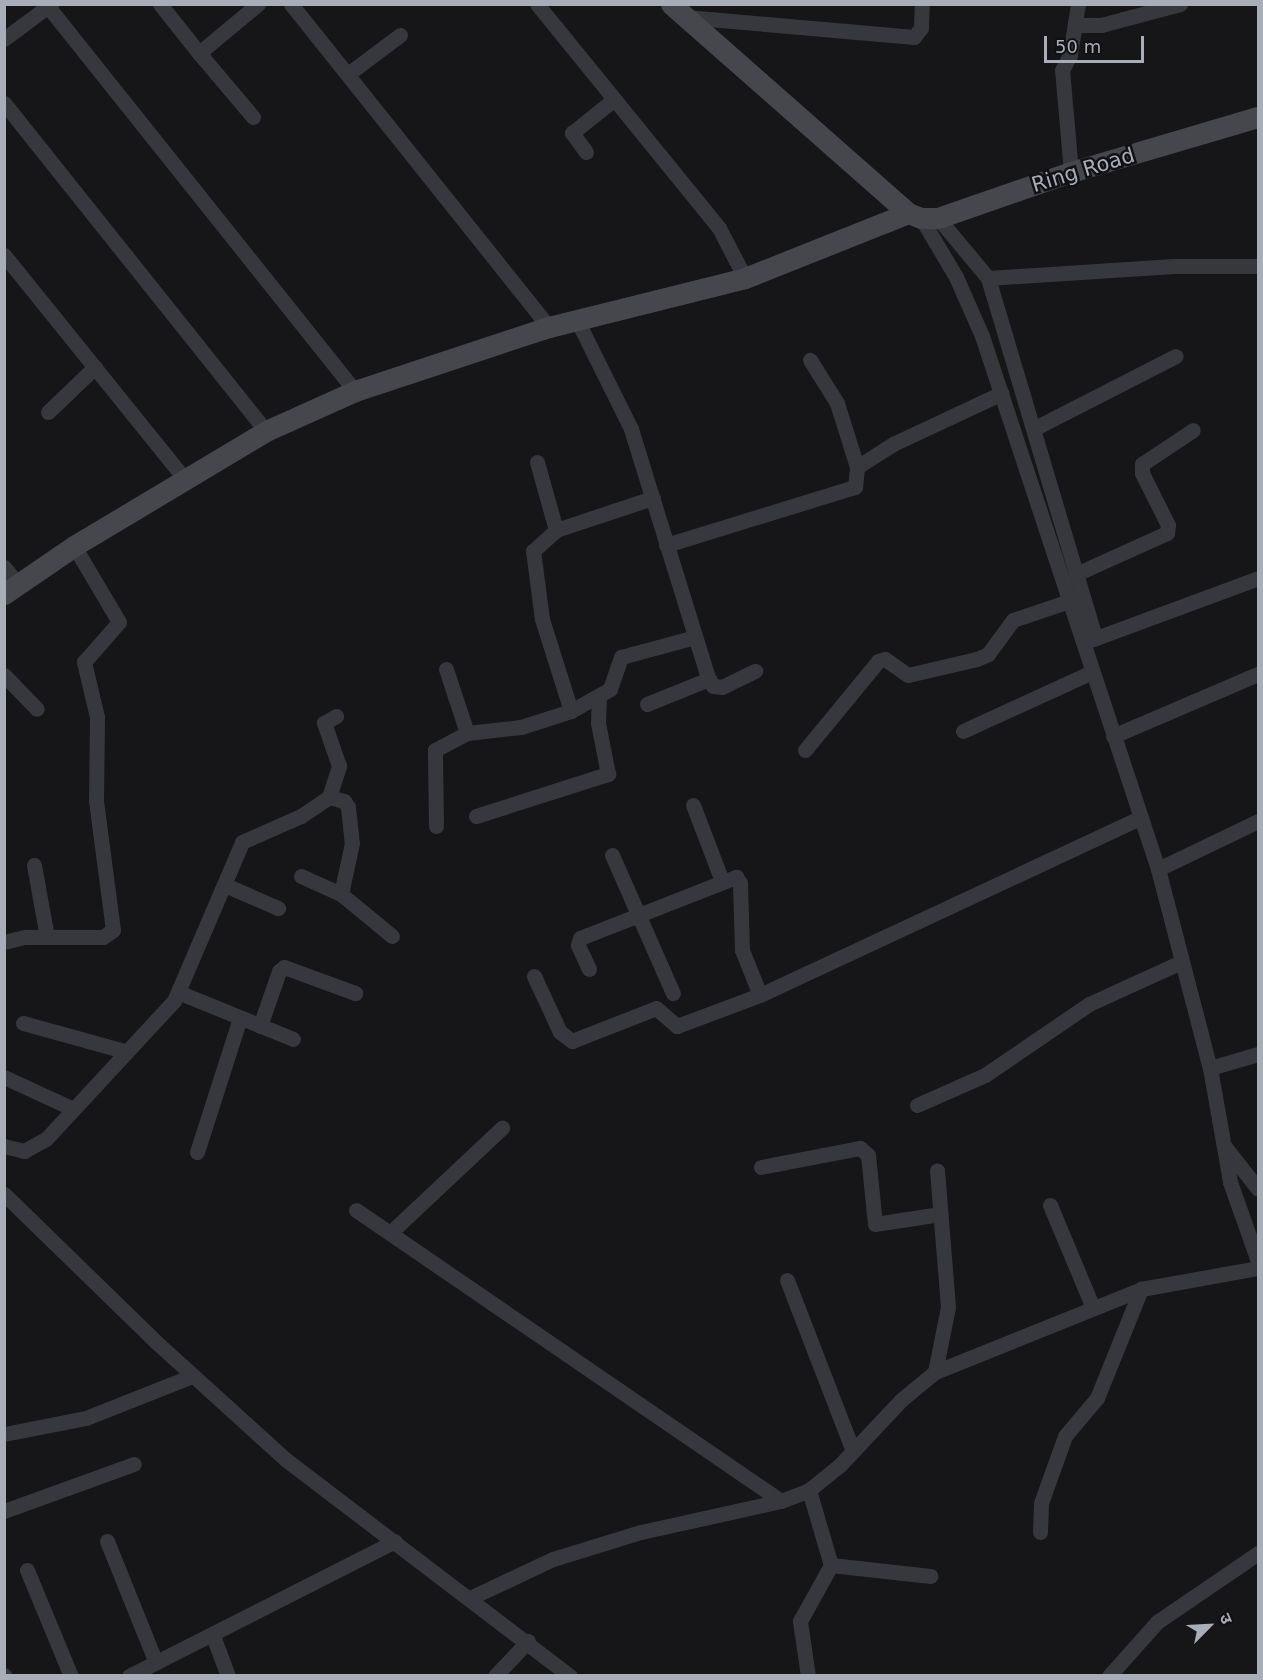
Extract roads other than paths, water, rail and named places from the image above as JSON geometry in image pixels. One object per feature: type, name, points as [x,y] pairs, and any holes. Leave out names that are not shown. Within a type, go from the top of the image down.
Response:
[{"type":"street","points":[[160,4],[253,117]]},
{"type":"street","points":[[199,54],[258,4]]},
{"type":"street","points":[[291,4],[549,327]]},
{"type":"street","points":[[537,4],[719,228],[746,278]]},
{"type":"street","points":[[679,11],[914,37],[921,28],[922,4]]},
{"type":"street","points":[[1071,172],[1062,70],[1070,55],[1078,4]]},
{"type":"street","points":[[1075,25],[1107,23],[1180,4]]},
{"type":"street","points":[[4,39],[48,5],[355,391]]},
{"type":"street","points":[[679,11],[922,216],[988,278],[1035,428],[1076,574],[1092,672],[1139,818],[1158,869],[1210,1068],[1230,1182],[1258,1261]]},
{"type":"street","points":[[348,74],[400,35]]},
{"type":"street","points":[[586,152],[572,134],[613,100]]},
{"type":"street","points":[[4,103],[266,431]]},
{"type":"street","name":"Ring Road","points":[[9,581],[74,546],[266,431],[355,391],[549,327],[746,278],[922,216],[1258,117]]},
{"type":"street","points":[[922,216],[956,277],[1002,393],[1069,601],[1088,640]]},
{"type":"street","points":[[4,255],[186,479]]},
{"type":"street","points":[[988,278],[1098,270],[1258,266]]},
{"type":"street","points":[[577,320],[631,429],[692,638],[709,679],[713,686],[722,687],[755,671]]},
{"type":"street","points":[[1035,428],[1176,356]]},
{"type":"street","points":[[666,545],[852,489],[857,484],[857,467],[837,403],[810,360]]},
{"type":"street","points":[[48,412],[95,367]]},
{"type":"street","points":[[857,467],[893,444],[1002,393]]},
{"type":"street","points":[[1076,574],[1167,533],[1168,525],[1142,472],[1142,464],[1192,430]]},
{"type":"street","points":[[537,462],[556,530]]},
{"type":"street","points":[[571,711],[542,619],[533,550],[556,530],[653,498]]},
{"type":"street","points":[[4,942],[47,937],[103,937],[111,934],[113,926],[96,801],[97,717],[84,662],[119,622],[74,546]]},
{"type":"street","points":[[1088,640],[1258,578]]},
{"type":"street","points":[[805,750],[878,661],[885,659],[908,675],[977,659],[988,654],[1013,620],[1069,601]]},
{"type":"street","points":[[436,826],[433,753],[467,734],[521,727],[571,711],[599,698],[612,685],[621,657],[692,638]]},
{"type":"street","points":[[446,669],[467,734]]},
{"type":"street","points":[[963,731],[1092,672]]},
{"type":"street","points":[[1113,736],[1258,674]]},
{"type":"street","points":[[4,675],[37,709]]},
{"type":"street","points":[[647,704],[709,679]]},
{"type":"street","points":[[476,816],[608,774],[598,723],[599,698]]},
{"type":"street","points":[[4,1146],[18,1152],[39,1144],[178,992],[246,838],[301,816],[329,797],[339,766],[324,723],[336,716]]},
{"type":"street","points":[[329,797],[344,801],[348,807],[352,843],[341,894]]},
{"type":"street","points":[[693,805],[722,880]]},
{"type":"street","points":[[534,976],[560,1032],[572,1041],[656,1008],[677,1026],[760,995],[1139,818]]},
{"type":"street","points":[[1158,869],[1258,821]]},
{"type":"street","points":[[612,855],[673,993]]},
{"type":"street","points":[[34,866],[47,937]]},
{"type":"street","points":[[301,876],[341,894],[392,936]]},
{"type":"street","points":[[589,969],[578,945],[580,938],[722,880],[736,877],[740,883],[742,950],[760,995]]},
{"type":"street","points":[[225,885],[278,908]]},
{"type":"street","points":[[917,1105],[985,1075],[1089,1004],[1181,962]]},
{"type":"street","points":[[260,1026],[282,968],[355,993]]},
{"type":"street","points":[[178,992],[293,1039]]},
{"type":"street","points":[[197,1152],[240,1018]]},
{"type":"street","points":[[23,1023],[125,1051]]},
{"type":"street","points":[[1210,1068],[1258,1054]]},
{"type":"street","points":[[4,1077],[71,1108]]},
{"type":"street","points":[[390,1233],[502,1128]]},
{"type":"street","points":[[1223,1143],[1258,1189]]},
{"type":"street","points":[[761,1167],[860,1148],[868,1155],[874,1224],[940,1214]]},
{"type":"street","points":[[935,1372],[948,1307],[937,1170]]},
{"type":"street","points":[[4,1194],[192,1376],[285,1460],[528,1641],[570,1676]]},
{"type":"street","points":[[1050,1205],[1093,1308]]},
{"type":"street","points":[[356,1210],[781,1502]]},
{"type":"street","points":[[470,1598],[564,1556],[641,1532],[781,1502],[809,1490],[935,1372],[1141,1289],[1190,1283],[1258,1268]]},
{"type":"street","points":[[787,1280],[853,1451]]},
{"type":"street","points":[[1040,1532],[1041,1503],[1065,1436],[1097,1398],[1141,1289]]},
{"type":"street","points":[[4,1434],[86,1418],[192,1376]]},
{"type":"street","points":[[4,1511],[134,1464]]},
{"type":"street","points":[[808,1676],[800,1621],[831,1565],[809,1490]]},
{"type":"street","points":[[107,1541],[156,1663]]},
{"type":"street","points":[[129,1676],[213,1636],[395,1541]]},
{"type":"street","points":[[1109,1676],[1157,1622],[1258,1553]]},
{"type":"street","points":[[831,1565],[930,1576]]},
{"type":"street","points":[[27,1570],[71,1676]]},
{"type":"street","points":[[213,1636],[228,1676]]},
{"type":"street","points":[[495,1676],[528,1641]]}]
